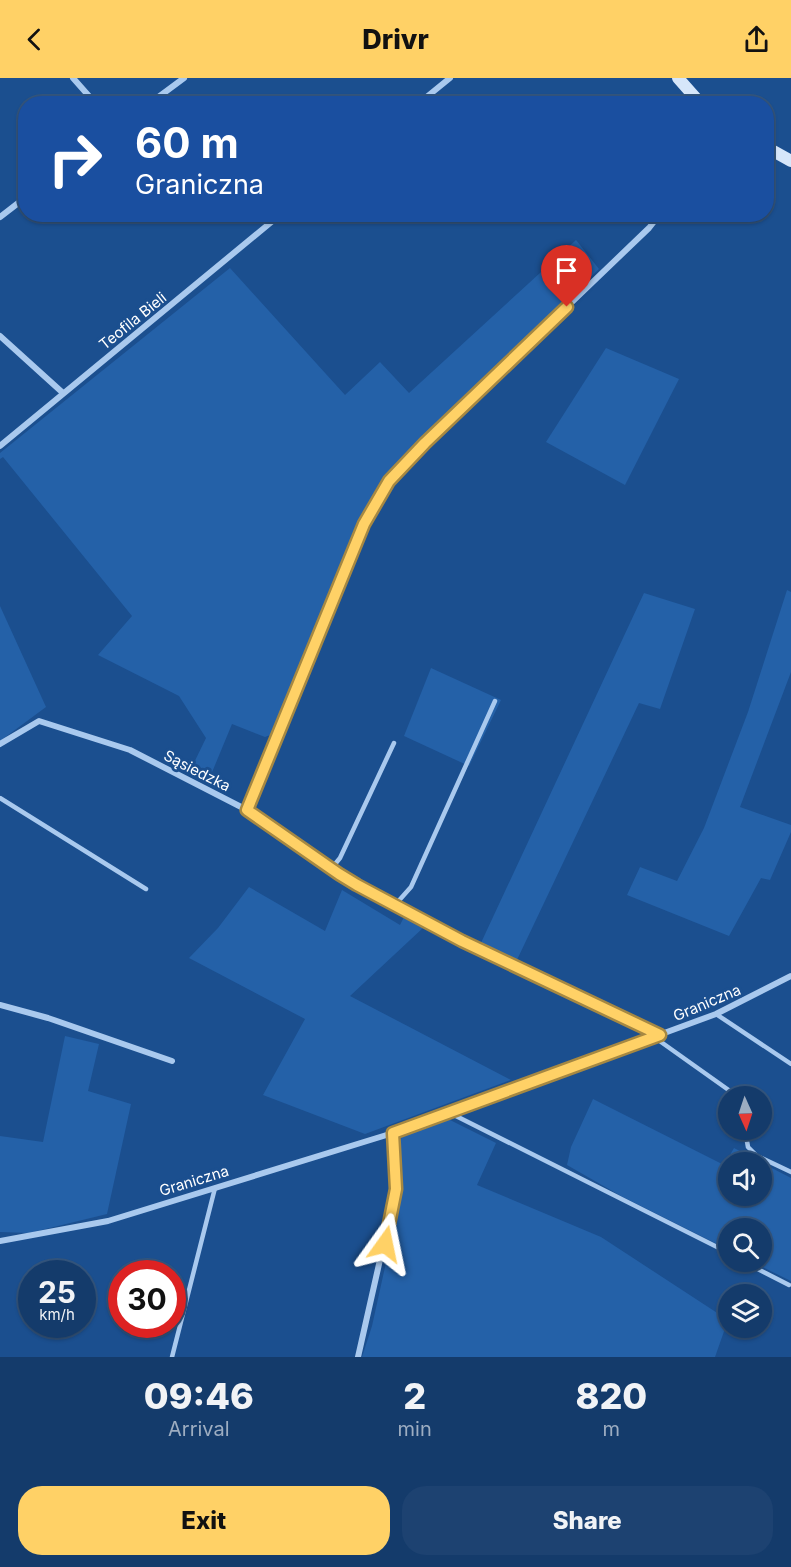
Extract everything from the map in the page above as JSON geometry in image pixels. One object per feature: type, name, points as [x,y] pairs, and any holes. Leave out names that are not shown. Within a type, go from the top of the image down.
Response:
[{"type":"street","points":[[73,78],[89,96]]},
{"type":"street","points":[[160,96],[184,78]]},
{"type":"street","points":[[428,96],[450,78]]},
{"type":"street","points":[[678,78],[694,96]]},
{"type":"street","points":[[774,152],[791,162]]},
{"type":"street","points":[[0,217],[18,203]]},
{"type":"street","name":"Teofila Bieli","points":[[0,446],[271,222]]},
{"type":"street","points":[[247,810],[364,524],[389,481],[425,443],[654,222]]},
{"type":"street","points":[[0,336],[63,393]]},
{"type":"street","name":"Sąsiedzka","points":[[0,744],[39,721],[130,750],[247,810],[331,869],[395,905],[462,941],[657,1036]]},
{"type":"street","name":"Graniczna","points":[[0,1241],[108,1221],[393,1133],[716,1014],[791,976]]},
{"type":"street","points":[[0,1005],[48,1018],[172,1061]]},
{"type":"street","points":[[358,1357],[396,1189],[393,1133]]},
{"type":"lane","points":[[395,905],[411,887],[495,701]]},
{"type":"lane","points":[[331,869],[340,858],[394,743]]},
{"type":"lane","points":[[0,798],[146,889]]},
{"type":"lane","points":[[716,1014],[791,1064]]},
{"type":"lane","points":[[657,1036],[724,1086]]},
{"type":"lane","points":[[448,1112],[718,1247]]},
{"type":"lane","points":[[747,1140],[748,1148],[757,1156],[791,1172]]},
{"type":"lane","points":[[172,1357],[215,1187]]},
{"type":"lane","points":[[764,1272],[789,1285]]},
{"type":"shaded area","points":[[576,240],[599,269],[388,472],[358,524],[273,734],[265,737],[232,724],[208,782],[190,771],[206,738],[179,696],[98,655],[132,616],[3,457],[0,459],[0,453],[230,268],[345,395],[380,362],[409,393]]},
{"type":"shaded area","points":[[606,348],[679,379],[625,485],[546,442]]},
{"type":"shaded area","points":[[787,590],[791,592],[791,672],[740,807],[791,825],[791,832],[770,880],[761,878],[729,936],[627,895],[640,867],[677,881],[704,828],[748,712]]},
{"type":"shaded area","points":[[644,593],[695,609],[660,709],[639,703],[515,964],[480,945]]},
{"type":"shaded area","points":[[0,606],[46,707],[0,741]]},
{"type":"shaded area","points":[[431,668],[501,700],[469,766],[404,736]]},
{"type":"shaded area","points":[[249,887],[325,931],[342,890],[400,925],[405,915],[424,927],[350,996],[511,1080],[365,1134],[263,1095],[305,1019],[189,958],[218,928]]},
{"type":"shaded area","points":[[65,1036],[99,1044],[88,1091],[131,1104],[107,1214],[29,1233],[0,1232],[0,1136],[43,1142]]},
{"type":"shaded area","points":[[593,1099],[718,1162],[718,1206],[772,1206],[772,1168],[791,1178],[791,1281],[772,1272],[772,1218],[718,1218],[718,1244],[621,1196],[567,1165],[571,1147]]},
{"type":"shaded area","points":[[439,1120],[450,1120],[496,1143],[477,1185],[601,1237],[718,1313],[718,1338],[722,1338],[715,1357],[362,1357],[372,1326],[402,1190],[400,1154],[402,1136]]},
{"type":"route","points":[[385,1244],[396,1189],[393,1133],[660,1035],[462,941],[357,885],[247,810],[364,524],[389,481],[425,443],[567,307]]}]
